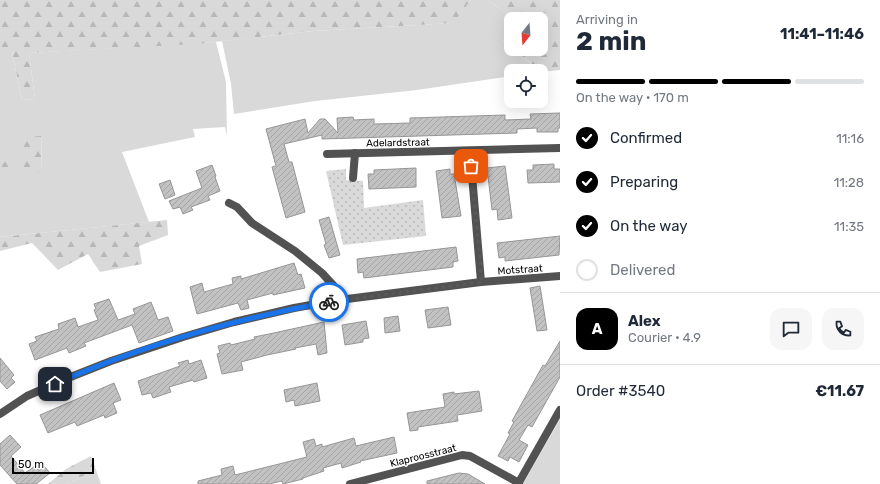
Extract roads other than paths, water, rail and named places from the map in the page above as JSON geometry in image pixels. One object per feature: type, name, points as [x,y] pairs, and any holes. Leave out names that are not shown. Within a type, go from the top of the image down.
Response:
[{"type":"street","name":"Adelardstraat","points":[[327,154],[560,148]]},
{"type":"street","points":[[470,150],[482,282]]},
{"type":"street","points":[[354,178],[355,153]]},
{"type":"street","points":[[229,203],[237,207],[252,222],[295,251],[322,273],[332,285],[339,300]]},
{"type":"street","name":"Motstraat","points":[[0,414],[28,396],[111,361],[182,337],[234,322],[294,308],[339,300],[482,282],[560,276]]},
{"type":"street","points":[[518,483],[560,410]]},
{"type":"street","name":"Klaproosstraat","points":[[350,484],[462,455],[470,456],[518,483]]}]
